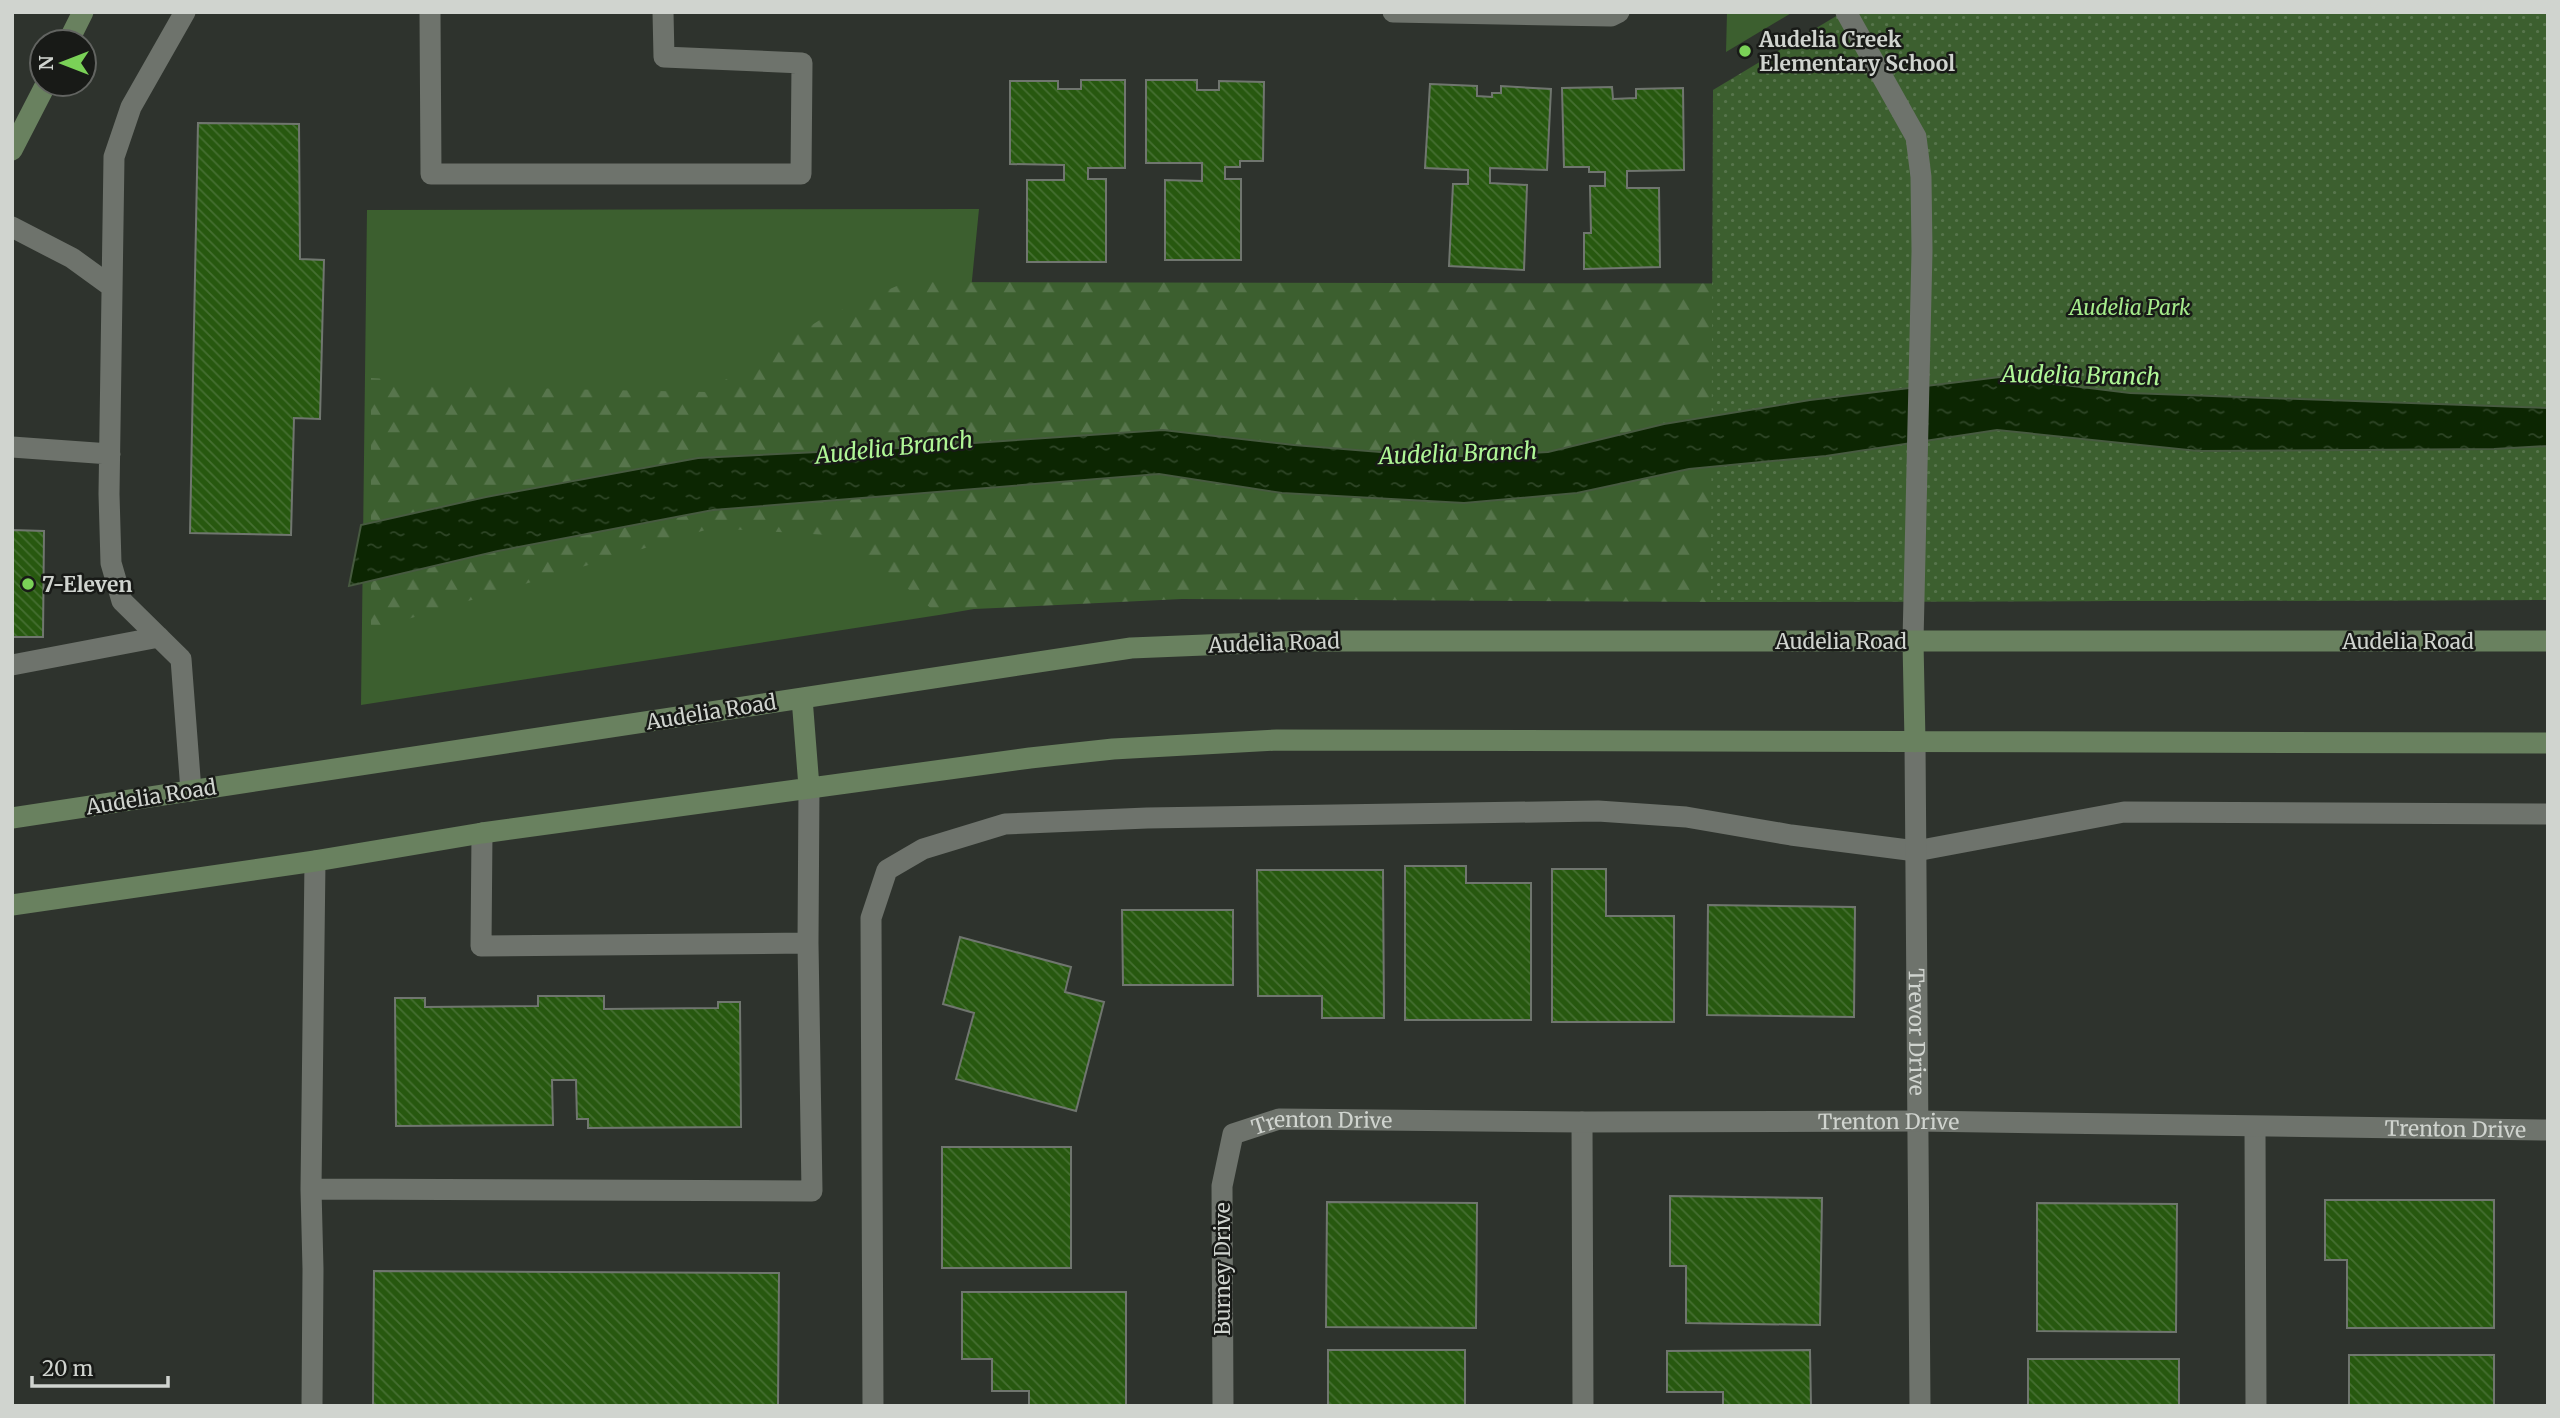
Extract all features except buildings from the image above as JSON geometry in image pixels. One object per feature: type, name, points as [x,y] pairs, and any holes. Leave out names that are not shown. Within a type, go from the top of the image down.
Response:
[{"type":"main road","points":[[75,28],[83,12]]},
{"type":"main road","points":[[12,149],[39,98]]},
{"type":"main road","name":"Audelia Road","points":[[12,818],[1131,648],[1305,641],[2548,641]]},
{"type":"main road","points":[[1913,641],[1915,741]]},
{"type":"main road","points":[[802,698],[809,788]]},
{"type":"main road","points":[[12,905],[315,861],[482,833],[1113,748],[1277,740],[2548,743]]},
{"type":"street","points":[[185,12],[131,107],[114,157],[110,454],[111,564],[122,601],[181,659],[191,791]]},
{"type":"street","points":[[429,12],[431,174],[801,174],[802,63],[664,57],[663,12]]},
{"type":"street","points":[[1393,12],[1611,16],[1619,12]]},
{"type":"street","points":[[1846,12],[1916,136],[1921,177],[1922,251],[1913,641]]},
{"type":"street","points":[[12,227],[72,258],[113,286]]},
{"type":"street","points":[[12,447],[110,454]]},
{"type":"street","points":[[12,665],[159,638]]},
{"type":"street","name":"Trevor Drive","points":[[1915,741],[1920,1406]]},
{"type":"street","points":[[311,1189],[812,1191],[808,943],[809,788]]},
{"type":"street","points":[[873,1406],[871,918],[887,870],[923,849],[1005,824],[1147,818],[1598,811],[1686,817],[1791,835],[1916,851],[2124,812],[2548,814]]},
{"type":"street","points":[[482,833],[481,946],[808,943]]},
{"type":"street","points":[[312,1406],[311,1189],[315,861]]},
{"type":"street","name":"Trenton Drive","points":[[1233,1134],[1279,1119],[1918,1121],[2255,1128],[2548,1130]]},
{"type":"street","points":[[1582,1122],[1583,1406]]},
{"type":"street","points":[[2255,1128],[2256,1406]]},
{"type":"street","name":"Burney Drive","points":[[1223,1406],[1222,1186],[1233,1134]]},
{"type":"green space","points":[[1727,12],[1793,12],[1726,52]]},
{"type":"green space","name":"Audelia Park","points":[[1843,12],[2548,12],[2548,600],[1711,602],[1713,90]]},
{"type":"green space","points":[[979,209],[939,615],[361,705],[367,210]]},
{"type":"green space","points":[[906,282],[2548,285],[2548,600],[1711,602],[1182,599],[974,609],[939,615],[845,536],[712,528],[371,630],[371,378],[556,389],[706,392],[823,318]]},
{"type":"water","points":[[2000,377],[2130,393],[2548,408],[2548,446],[2494,449],[2198,451],[1997,430],[1826,456],[1689,469],[1577,493],[1464,503],[1282,493],[1159,474],[713,510],[498,551],[349,586],[361,525],[486,497],[698,458],[1163,430],[1294,445],[1442,457],[1548,452],[1664,424],[1810,400]]},
{"type":"place","name":"Audelia Creek Elementary School","points":[[1745,51]]},
{"type":"place","name":"7-Eleven","points":[[28,584]]},
{"type":"water label","name":"Audelia Branch","points":[[2081,375]]},
{"type":"water label","name":"Audelia Branch","points":[[894,447]]},
{"type":"water label","name":"Audelia Branch","points":[[1458,453]]}]
